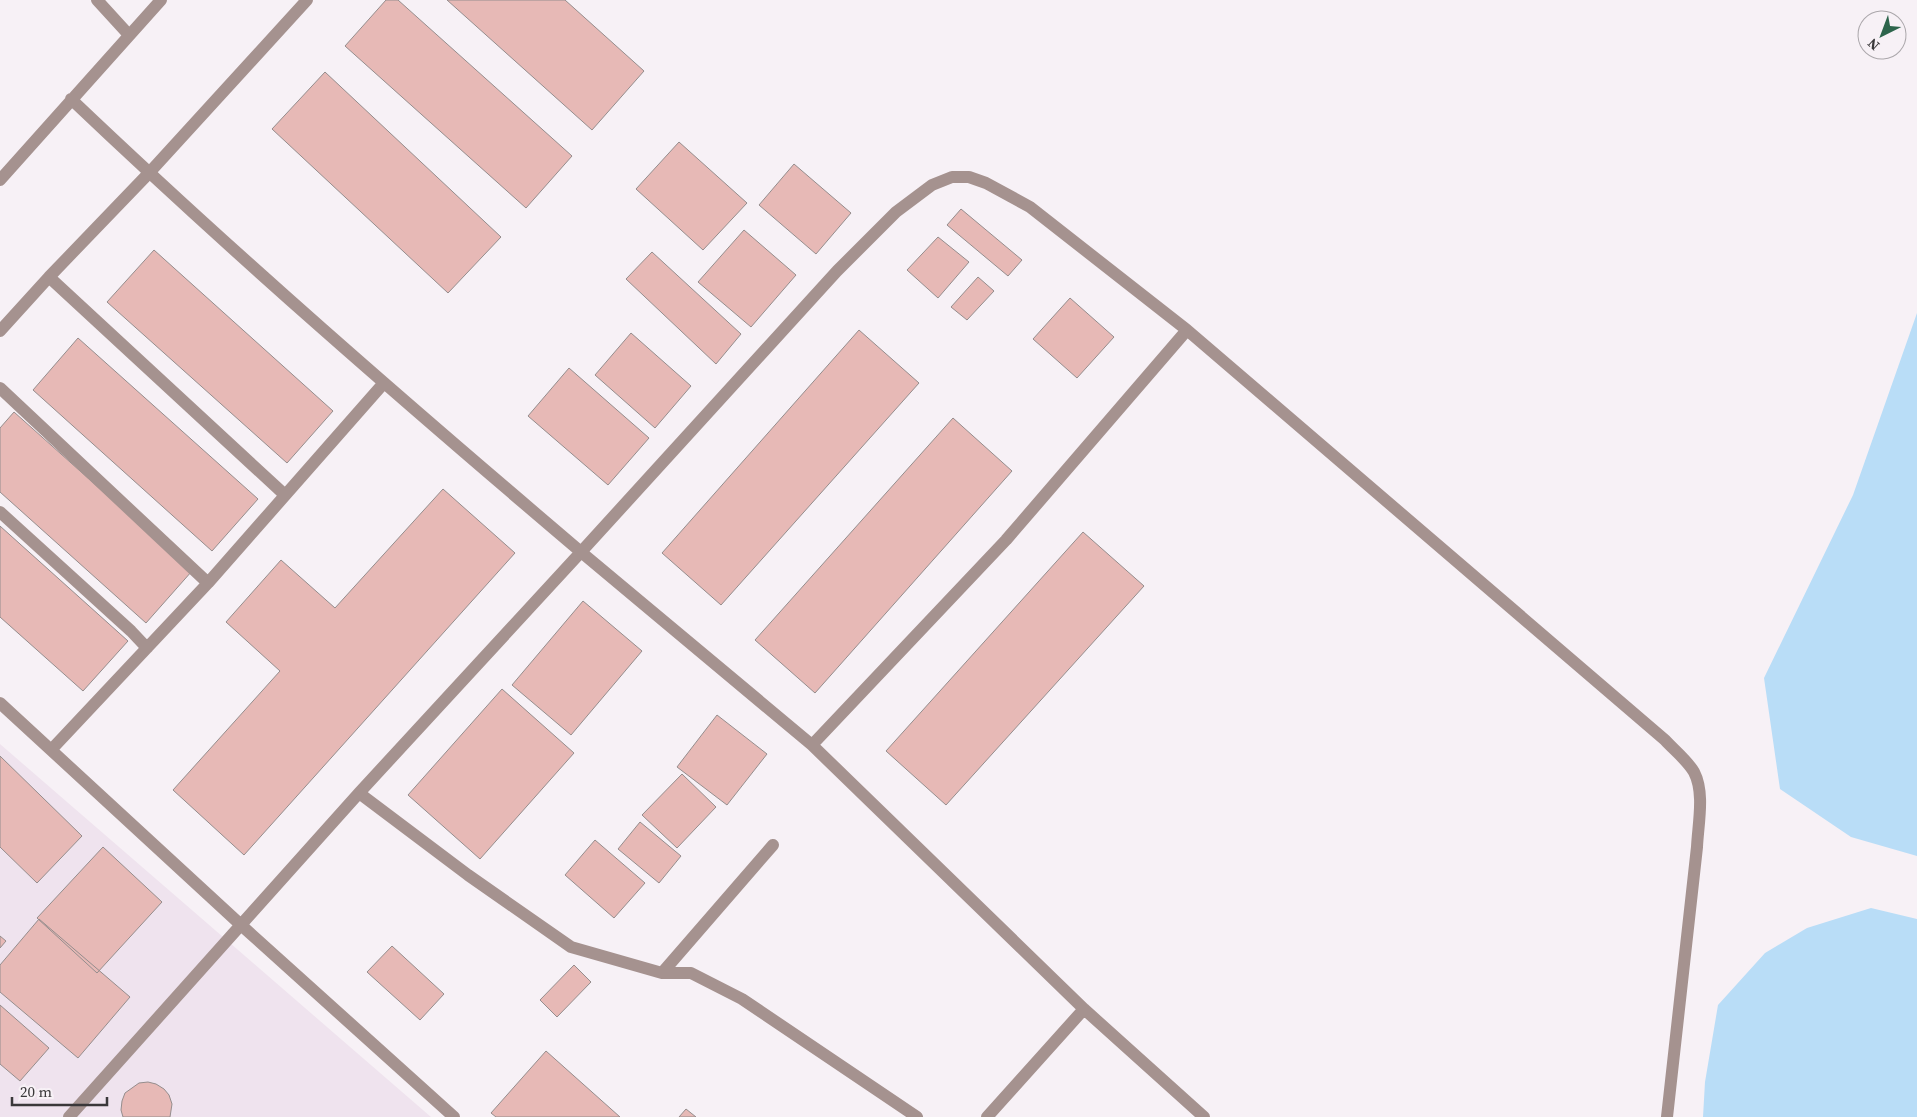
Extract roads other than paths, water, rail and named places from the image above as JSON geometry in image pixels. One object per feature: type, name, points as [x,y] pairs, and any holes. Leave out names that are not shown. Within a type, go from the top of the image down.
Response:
[{"type":"street","points":[[97,0],[130,34]]},
{"type":"street","points":[[0,180],[161,0]]},
{"type":"street","points":[[0,331],[307,0]]},
{"type":"street","points":[[71,99],[383,384],[812,745],[1084,1009],[1204,1117]]},
{"type":"street","points":[[68,1117],[359,793],[837,271],[896,212],[932,185],[952,177],[970,177],[986,183],[1030,207],[1187,330],[1665,740],[1693,771],[1699,788],[1700,807],[1697,847],[1667,1117]]},
{"type":"street","points":[[49,276],[285,495]]},
{"type":"street","points":[[812,745],[1006,540],[1187,330]]},
{"type":"street","points":[[51,750],[208,582],[383,384]]},
{"type":"street","points":[[0,388],[208,582]]},
{"type":"street","points":[[0,512],[131,631],[147,648]]},
{"type":"street","points":[[0,703],[241,925],[454,1117]]},
{"type":"street","points":[[359,793],[468,875],[571,948],[662,973],[691,973],[742,999],[917,1117]]},
{"type":"street","points":[[662,973],[773,845]]},
{"type":"street","points":[[987,1117],[1084,1009]]},
{"type":"water","points":[[1917,313],[1917,856],[1851,837],[1780,789],[1764,678],[1853,495]]},
{"type":"water","points":[[1871,908],[1917,919],[1917,1117],[1703,1117],[1705,1082],[1718,1005],[1765,953],[1807,928]]}]
